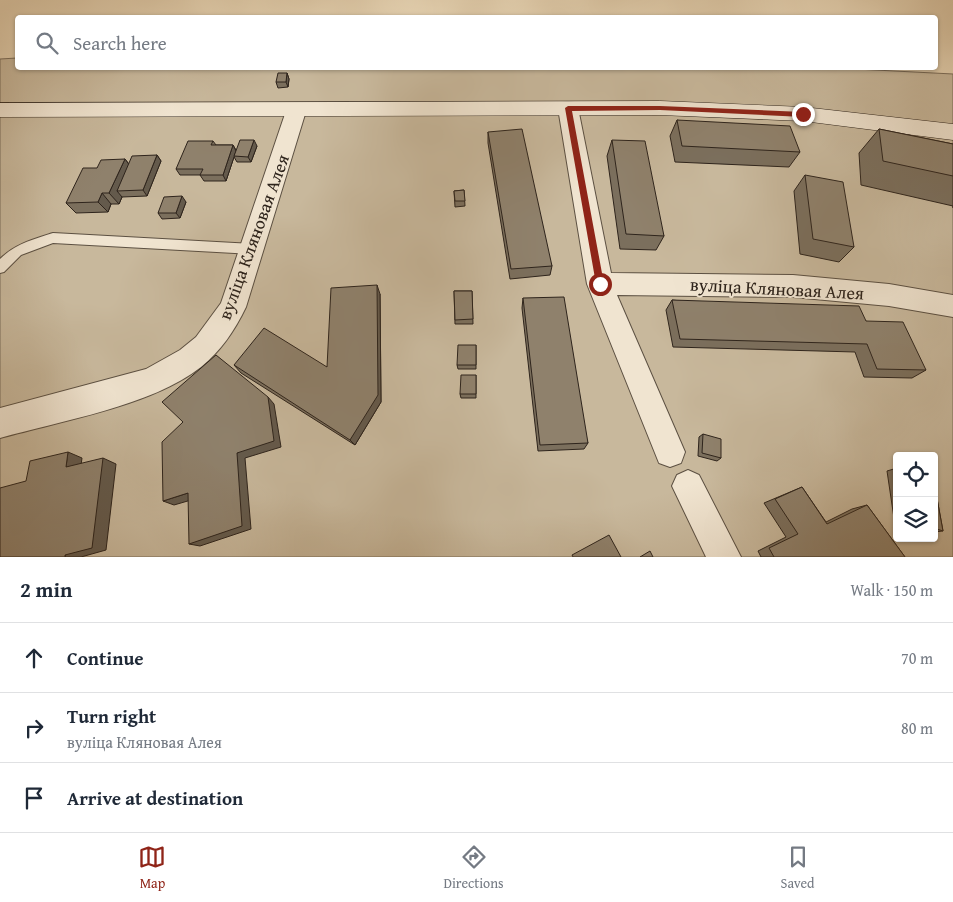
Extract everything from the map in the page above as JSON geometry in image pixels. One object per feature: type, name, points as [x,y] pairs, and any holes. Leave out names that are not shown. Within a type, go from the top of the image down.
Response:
[{"type":"street","points":[[568,108],[600,284],[670,452]]},
{"type":"street","points":[[0,110],[296,111],[660,108],[793,114],[880,122],[953,132]]},
{"type":"street","name":"вуліца Кляновая Алея","points":[[0,423],[139,386],[166,375],[192,359],[211,341],[225,323],[233,307],[296,111]]},
{"type":"street","name":"вуліца Кляновая Алея","points":[[600,284],[793,286],[889,295],[953,306]]},
{"type":"street","points":[[688,486],[724,557]]},
{"type":"lane","points":[[0,268],[7,258],[23,247],[53,238],[253,249]]},
{"type":"shaded area","points":[[15,58],[15,70],[875,70],[953,74],[953,557],[0,557],[0,59]]},
{"type":"building","points":[[278,73],[287,73],[286,82],[276,82]]},
{"type":"building","points":[[677,120],[790,126],[800,152],[682,146]]},
{"type":"building","points":[[522,129],[552,266],[511,269],[488,132]]},
{"type":"building","points":[[879,129],[953,144],[953,176],[883,161]]},
{"type":"building","points":[[240,140],[254,140],[248,157],[234,156]]},
{"type":"building","points":[[612,140],[645,141],[664,236],[626,234]]},
{"type":"building","points":[[188,141],[213,141],[211,145],[233,145],[223,175],[200,175],[203,169],[176,169]]},
{"type":"building","points":[[157,155],[143,190],[117,191],[132,156]]},
{"type":"building","points":[[125,159],[109,193],[102,193],[98,202],[66,203],[83,168],[97,168],[101,160]]},
{"type":"building","points":[[805,175],[843,182],[854,247],[813,239]]},
{"type":"building","points":[[464,190],[465,201],[455,201],[454,191]]},
{"type":"building","points":[[182,196],[176,213],[158,213],[164,197]]},
{"type":"building","points":[[377,285],[378,395],[350,440],[234,365],[264,328],[327,367],[331,288]]},
{"type":"building","points":[[454,291],[472,291],[473,319],[455,320]]},
{"type":"building","points":[[564,297],[588,443],[540,445],[523,298]]},
{"type":"building","points":[[672,300],[859,306],[866,321],[903,322],[926,370],[877,369],[867,344],[680,339]]},
{"type":"building","points":[[458,345],[476,345],[476,365],[457,365]]},
{"type":"building","points":[[216,355],[268,397],[274,441],[237,453],[242,526],[189,544],[188,493],[163,501],[162,442],[183,422],[162,402]]},
{"type":"building","points":[[461,375],[476,375],[476,394],[460,394]]},
{"type":"building","points":[[703,434],[721,439],[721,458],[702,453]]},
{"type":"building","points":[[68,452],[66,467],[103,458],[92,548],[65,555],[65,557],[0,557],[0,488],[26,481],[30,461]]},
{"type":"building","points":[[802,487],[827,524],[867,505],[905,557],[774,557],[769,548],[798,534],[775,499]]},
{"type":"building","points":[[938,504],[943,531],[938,529]]},
{"type":"building","points":[[609,535],[621,557],[573,557],[572,555]]},
{"type":"building","points":[[650,551],[653,557],[640,557]]},
{"type":"route","points":[[600,284],[568,108],[660,108],[803,114]]}]
